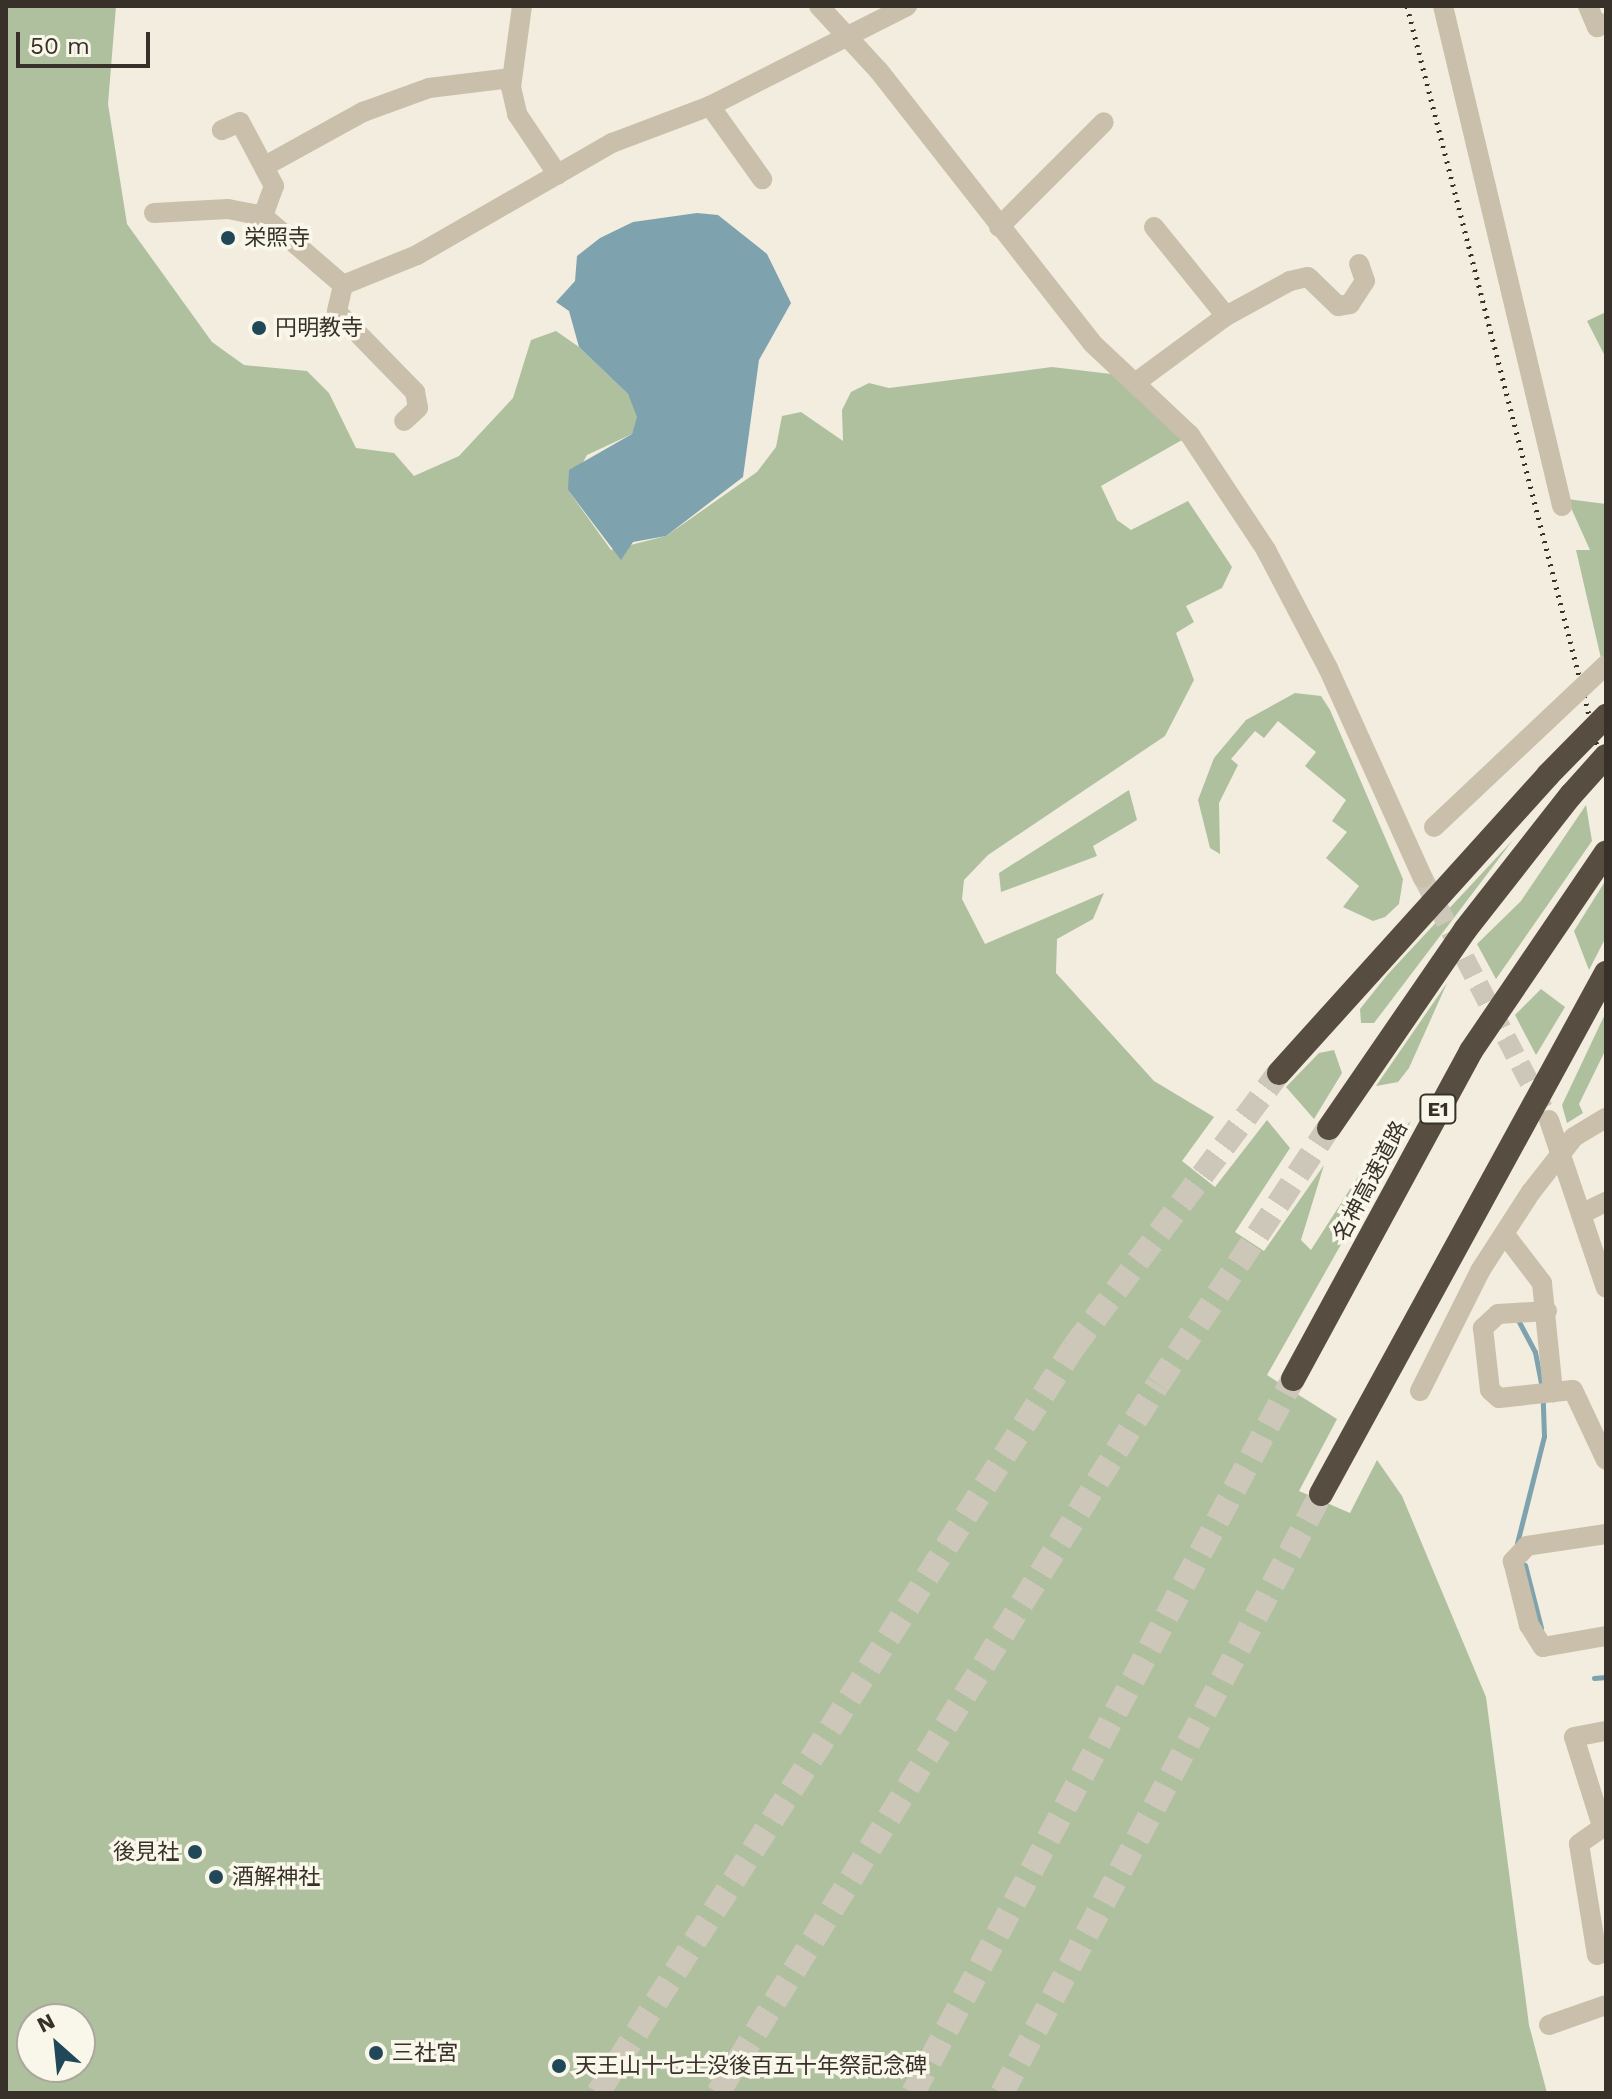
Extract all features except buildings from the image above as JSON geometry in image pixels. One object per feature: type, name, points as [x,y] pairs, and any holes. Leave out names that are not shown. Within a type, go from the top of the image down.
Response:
[{"type":"highway","points":[[1279,1073],[1548,775],[1606,716]]},
{"type":"highway","points":[[1329,1128],[1465,930],[1571,795],[1606,756]]},
{"type":"highway","name":"名神高速道路","points":[[1293,1379],[1471,1051],[1606,852]]},
{"type":"highway","points":[[1321,1494],[1606,973]]},
{"type":"street","points":[[819,6],[847,35],[1092,343],[1190,435],[1226,487],[1328,668],[1423,878]]},
{"type":"street","points":[[343,285],[417,255],[612,143],[710,106],[907,6]]},
{"type":"street","points":[[1443,6],[1562,506]]},
{"type":"street","points":[[1588,6],[1597,27],[1606,23]]},
{"type":"street","points":[[520,7],[511,78],[517,114],[558,175]]},
{"type":"street","points":[[265,166],[403,97],[464,81],[511,78]]},
{"type":"street","points":[[710,106],[762,179]]},
{"type":"street","points":[[222,130],[240,122],[265,166],[274,186],[263,216]]},
{"type":"street","points":[[999,227],[1104,122]]},
{"type":"street","points":[[154,213],[228,209],[263,216],[343,285]]},
{"type":"street","points":[[1154,227],[1226,316]]},
{"type":"street","points":[[1135,383],[1226,316],[1308,277],[1338,306],[1350,304],[1365,281],[1359,264]]},
{"type":"street","points":[[343,285],[337,312],[415,392],[418,408],[404,421]]},
{"type":"street","points":[[1411,849],[1606,665]]},
{"type":"street","points":[[1420,1391],[1480,1271],[1562,1153],[1606,1118]]},
{"type":"street","points":[[1549,1120],[1605,1285]]},
{"type":"street","points":[[1581,1214],[1606,1202]]},
{"type":"street","points":[[1506,1236],[1542,1283],[1553,1392]]},
{"type":"street","points":[[1547,1311],[1498,1314],[1483,1328],[1490,1390],[1499,1398],[1573,1390],[1606,1460]]},
{"type":"street","points":[[1606,1534],[1527,1546],[1513,1561],[1529,1625],[1543,1647],[1606,1636]]},
{"type":"street","points":[[1606,1731],[1574,1737],[1604,1826],[1579,1844],[1597,1955],[1606,1951]]},
{"type":"street","points":[[1549,2025],[1606,2005]]},
{"type":"green space","points":[[6,6],[116,6],[108,104],[127,224],[212,342],[244,365],[307,371],[329,393],[356,448],[394,453],[414,476],[459,456],[513,398],[531,340],[556,331],[579,347],[628,394],[638,417],[632,434],[587,455],[568,490],[611,550],[666,536],[757,472],[776,447],[782,416],[801,412],[843,441],[842,410],[851,392],[869,383],[889,388],[1052,367],[1111,374],[1182,440],[1101,486],[1117,520],[1131,530],[1188,501],[1232,567],[1222,588],[1186,606],[1194,622],[1176,633],[1194,680],[1165,736],[988,855],[964,880],[962,899],[985,944],[1104,893],[1093,919],[1057,939],[1056,973],[1154,1081],[1214,1117],[1182,1161],[1215,1187],[1267,1120],[1290,1148],[1235,1232],[1264,1251],[1324,1165],[1301,1240],[1311,1250],[1368,1161],[1411,1121],[1267,1375],[1337,1419],[1299,1491],[1350,1513],[1377,1460],[1402,1496],[1486,1697],[1529,2025],[1547,2093],[6,2093]]},
{"type":"green space","points":[[1606,312],[1606,358],[1587,321]]},
{"type":"green space","points":[[1567,499],[1606,504],[1606,680],[1576,550],[1590,550]]},
{"type":"green space","points":[[1295,693],[1321,696],[1330,710],[1403,879],[1399,904],[1385,917],[1373,921],[1343,907],[1359,886],[1326,858],[1347,832],[1332,821],[1346,800],[1305,766],[1316,752],[1278,721],[1264,738],[1255,731],[1231,759],[1238,765],[1219,803],[1220,854],[1210,848],[1198,800],[1214,758],[1246,720]]},
{"type":"green space","points":[[1129,790],[1137,820],[1093,846],[1097,856],[1001,892],[999,873]]},
{"type":"green space","points":[[1586,805],[1592,841],[1496,979],[1477,944],[1521,901]]},
{"type":"green space","points":[[1513,840],[1374,1023],[1361,1023],[1360,1009],[1388,974]]},
{"type":"green space","points":[[1604,883],[1606,937],[1589,970],[1574,931]]},
{"type":"green space","points":[[1447,983],[1409,1068],[1398,1082],[1376,1086]]},
{"type":"green space","points":[[1541,989],[1565,1007],[1536,1055],[1515,1015]]},
{"type":"green space","points":[[1606,1012],[1606,1049],[1579,1104],[1583,1113],[1567,1123],[1562,1105]]},
{"type":"green space","points":[[1334,1050],[1342,1073],[1314,1119],[1286,1087],[1319,1053]]},
{"type":"water","points":[[697,213],[718,215],[767,254],[791,303],[759,360],[743,477],[666,536],[633,542],[621,560],[568,490],[569,470],[632,434],[637,417],[628,394],[579,347],[569,311],[556,302],[575,281],[577,256],[600,238],[633,222]]},
{"type":"waterway","points":[[1518,1320],[1535,1352],[1542,1388]]},
{"type":"waterway","points":[[1517,1543],[1544,1436],[1543,1398]]},
{"type":"waterway","points":[[1525,1565],[1541,1628]]},
{"type":"waterway","points":[[1594,1678],[1606,1677]]},
{"type":"tunnel","points":[[1423,878],[1543,1109]]},
{"type":"tunnel","points":[[598,2093],[1073,1348],[1279,1073]]},
{"type":"tunnel","points":[[718,2093],[1158,1384],[1329,1128]]},
{"type":"tunnel","points":[[913,2093],[1293,1379]]},
{"type":"tunnel","points":[[1002,2093],[1321,1494]]},
{"type":"railway","points":[[1407,6],[1606,781]]},
{"type":"place","name":"栄照寺","points":[[228,238]]},
{"type":"place","name":"円明教寺","points":[[259,328]]},
{"type":"place","name":"後見社","points":[[195,1852]]},
{"type":"place","name":"酒解神社","points":[[216,1877]]},
{"type":"place","name":"三社宮","points":[[376,2053]]},
{"type":"place","name":"天王山十七士没後百五十年祭記念碑","points":[[559,2066]]}]
